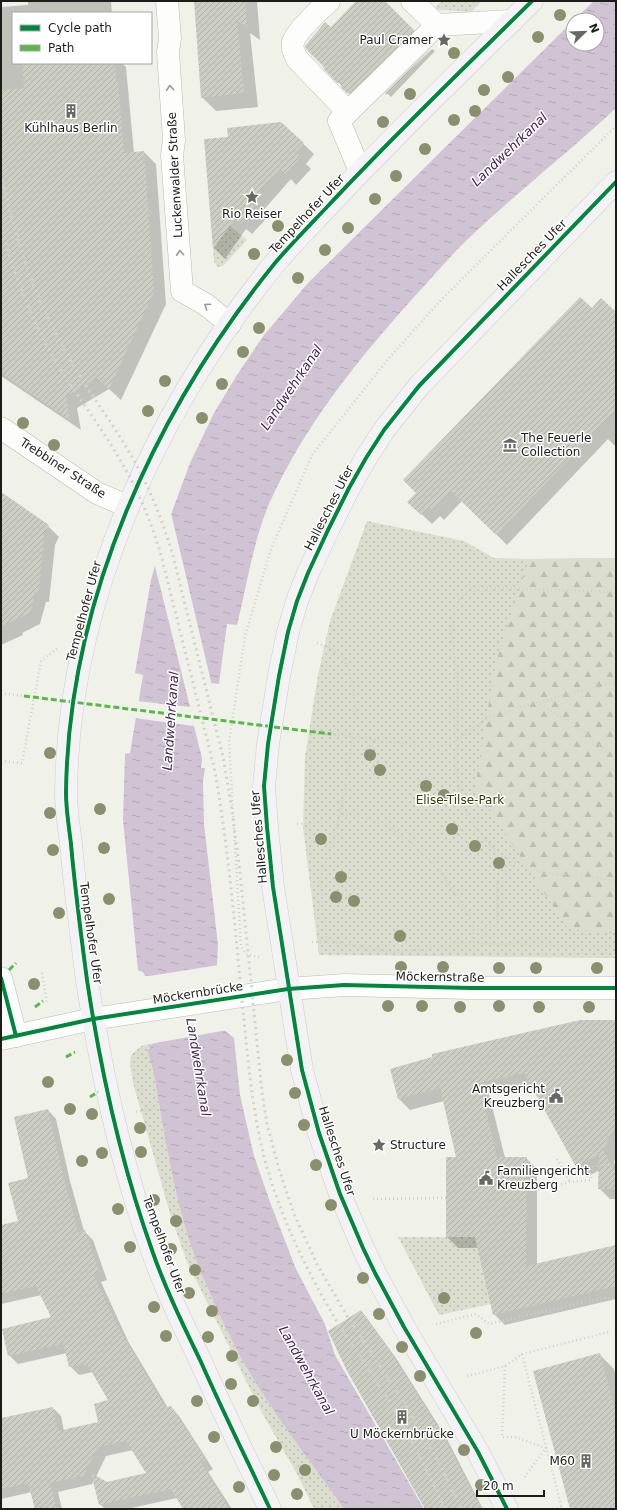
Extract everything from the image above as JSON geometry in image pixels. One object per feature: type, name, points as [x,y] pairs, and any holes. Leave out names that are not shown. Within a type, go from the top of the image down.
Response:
[{"type":"main road","name":"Tempelhofer Ufer","points":[[270,1509],[188,1335],[154,1256],[125,1167],[109,1100],[93,1019],[75,892],[66,798],[69,740],[79,663],[99,584],[127,506],[160,440],[196,374],[230,324],[276,262],[360,171],[532,1]]},
{"type":"main road","name":"Hallesches Ufer","points":[[507,1509],[478,1452],[392,1305],[362,1248],[328,1161],[309,1099],[302,1070],[288,989],[273,887],[264,786],[268,744],[280,668],[288,632],[297,601],[308,573],[349,488],[384,430],[419,386],[616,182]]},
{"type":"street","name":"Luckenwalder Straße","points":[[168,1],[170,38],[168,52],[174,140],[172,155],[182,291],[205,304],[230,324]]},
{"type":"street","points":[[329,1],[296,35],[292,42],[293,52],[297,60],[348,112]]},
{"type":"street","points":[[412,1],[436,25]]},
{"type":"street","points":[[360,171],[339,121],[436,25],[512,21]]},
{"type":"street","name":"Trebbiner Straße","points":[[1,428],[97,493],[127,506]]},
{"type":"street","points":[[1,978],[9,1037],[93,1019]]},
{"type":"street","name":"Möckernstraße","points":[[264,992],[344,985],[471,988],[616,988]]},
{"type":"street","name":"Möckernbrücke","points":[[93,1019],[264,992]]},
{"type":"path","points":[[616,592],[473,587],[461,599],[453,613],[451,630],[457,679],[456,768],[460,793],[468,815],[478,833],[493,848],[516,862],[544,873],[616,880]]},
{"type":"path","points":[[317,643],[333,649],[342,657],[349,669],[356,712],[349,765],[338,821],[320,880],[327,941]]},
{"type":"path","points":[[1,761],[22,763],[41,661],[59,647]]},
{"type":"path","points":[[331,734],[429,747],[442,746],[456,741],[487,719],[536,702],[616,682]]},
{"type":"path","points":[[1,694],[24,696]]},
{"type":"path","points":[[536,702],[581,729],[616,760]]},
{"type":"path","points":[[339,813],[382,822],[412,843],[441,872],[473,922],[473,944]]},
{"type":"path","points":[[297,824],[338,821]]},
{"type":"path","points":[[474,930],[498,925],[497,882],[516,862]]},
{"type":"path","points":[[312,942],[327,941],[391,952],[421,951],[446,943],[616,946]]},
{"type":"path","points":[[42,973],[47,1002]]},
{"type":"path","points":[[136,1112],[157,1108],[154,1090]]},
{"type":"path","points":[[557,1159],[570,1182]]},
{"type":"path","points":[[538,1190],[570,1182],[590,1180],[591,1168],[597,1165],[608,1166],[616,1164]]},
{"type":"path","points":[[374,1199],[446,1198]]},
{"type":"path","points":[[436,1324],[476,1314],[489,1324],[603,1298],[616,1299]]},
{"type":"path","points":[[467,1376],[505,1366],[522,1354],[609,1332]]},
{"type":"path","points":[[522,1354],[562,1508],[553,1509]]},
{"type":"path","points":[[505,1366],[502,1437],[515,1436],[546,1448]]},
{"type":"path","points":[[524,1478],[546,1448]]},
{"type":"green space","points":[[442,1],[482,1],[471,12],[434,9]]},
{"type":"green space","points":[[229,225],[247,240],[223,266],[218,267],[214,262],[212,232]]},
{"type":"green space","name":"Elise-Tilse-Park","points":[[367,521],[464,541],[494,558],[616,558],[616,958],[319,955],[303,828],[305,757],[318,675],[330,621]]},
{"type":"green space","points":[[616,558],[616,933],[568,929],[475,787],[495,666],[529,559]]},
{"type":"green space","points":[[152,1043],[150,1048],[147,1050],[153,1070],[171,1169],[183,1218],[198,1265],[225,1326],[248,1371],[278,1417],[344,1509],[314,1509],[297,1474],[261,1411],[187,1262],[171,1217],[133,1083],[130,1064],[131,1055],[141,1046]]},
{"type":"green space","points":[[398,1237],[475,1237],[491,1304],[439,1315]]},
{"type":"water","name":"Landwehrkanal","points":[[594,1],[616,1],[616,108],[505,205],[461,246],[372,345],[334,394],[299,447],[283,475],[263,518],[254,548],[237,625],[227,624],[219,684],[212,683],[201,768],[205,768],[203,781],[204,824],[218,945],[217,965],[224,1030],[234,1038],[240,1095],[254,1156],[296,1269],[325,1324],[335,1355],[424,1509],[344,1509],[278,1417],[257,1385],[232,1341],[198,1265],[176,1193],[153,1070],[147,1050],[150,1048],[152,1043],[150,976],[145,976],[143,972],[138,970],[123,820],[125,754],[130,753],[143,675],[135,673],[151,580],[162,539],[190,463],[214,413],[264,335],[308,283],[565,29],[565,52],[605,52],[605,12],[582,12]]},
{"type":"pier","points":[[171,513],[213,690],[203,762],[194,726],[134,718],[137,701],[190,707],[154,562],[161,538]]},
{"type":"pier","points":[[219,965],[227,1030],[150,1044],[149,978],[143,977]]},
{"type":"building","points":[[194,1],[245,1],[247,27],[237,21],[244,93],[201,98]]},
{"type":"building","points":[[356,1],[385,1],[414,30],[348,94],[341,87],[341,82],[337,83],[323,68],[325,68],[306,49],[305,46],[325,22],[331,27]]},
{"type":"building","points":[[432,47],[387,95],[385,93]]},
{"type":"building","points":[[22,64],[115,64],[116,81],[118,81],[124,153],[144,151],[154,292],[109,389],[97,378],[66,396],[70,420],[1,373],[1,90],[24,88]]},
{"type":"building","points":[[281,122],[304,143],[296,152],[301,157],[285,174],[280,169],[250,202],[256,207],[240,224],[235,219],[213,249],[204,139],[228,137],[227,128]]},
{"type":"building","name":"The Feuerle Collection","points":[[580,297],[592,308],[601,298],[616,312],[616,410],[496,535],[451,491],[432,510],[429,507],[421,515],[407,502],[416,493],[403,480]]},
{"type":"building","points":[[1,492],[49,525],[44,534],[39,592],[35,592],[31,611],[26,615],[1,626]]},
{"type":"building","name":"Familiengericht Kreuzberg","points":[[580,1020],[616,1020],[616,1125],[603,1150],[616,1173],[616,1189],[598,1189],[599,1154],[576,1167],[524,1073],[479,1083],[497,1157],[527,1157],[526,1266],[616,1245],[616,1286],[493,1315],[475,1237],[446,1237],[446,1157],[456,1157],[440,1088],[398,1099],[390,1069],[432,1057],[432,1054]]},
{"type":"building","points":[[48,1109],[78,1232],[85,1230],[99,1271],[93,1274],[120,1331],[165,1407],[171,1406],[206,1460],[201,1463],[229,1509],[183,1509],[171,1489],[99,1505],[91,1473],[107,1482],[146,1473],[126,1441],[98,1447],[83,1476],[50,1483],[57,1509],[35,1509],[28,1483],[1,1489],[1,1418],[53,1407],[58,1431],[98,1422],[94,1404],[108,1400],[87,1364],[69,1367],[63,1344],[8,1356],[2,1329],[51,1317],[36,1286],[1,1294],[1,1225],[18,1221],[8,1183],[28,1178],[14,1117]]},
{"type":"building","name":"U Möckernbrücke","points":[[361,1310],[390,1351],[441,1432],[482,1509],[425,1509],[346,1369],[328,1331]]},
{"type":"building","name":"M60","points":[[600,1353],[616,1414],[616,1509],[570,1509],[533,1371]]},
{"type":"railway","points":[[1,175],[14,227],[26,266],[46,314],[71,362],[136,464],[154,500],[172,552],[223,757],[239,863],[262,1092],[267,1124],[279,1169],[294,1214],[318,1266],[347,1316],[403,1401],[440,1465],[462,1509]]},
{"type":"railway","points":[[1,226],[21,288],[41,334],[56,362],[102,430],[126,469],[143,505],[161,555],[214,767],[228,858],[253,1100],[261,1144],[273,1187],[293,1239],[318,1288],[336,1320],[390,1403],[419,1455],[445,1509]]},
{"type":"marked path","points":[[24,696],[331,734]]},
{"type":"marked path","points":[[9,970],[16,963]]},
{"type":"marked path","points":[[35,1007],[43,1001]]},
{"type":"marked path","points":[[66,1057],[75,1052]]},
{"type":"marked path","points":[[90,1097],[98,1092]]},
{"type":"cycle path","points":[[270,1509],[169,1295],[131,1186],[113,1118],[87,980],[66,799],[71,721],[83,650],[101,580],[126,512],[157,445],[192,381],[232,320],[275,263],[301,235],[403,129],[532,1]]},
{"type":"cycle path","points":[[507,1509],[478,1452],[404,1327],[375,1273],[340,1194],[319,1133],[302,1070],[273,887],[264,786],[268,744],[279,676],[288,632],[297,601],[328,530],[366,458],[384,430],[419,386],[616,182]]},
{"type":"cycle path","points":[[1,978],[16,1036]]},
{"type":"cycle path","points":[[1,1039],[93,1019],[288,989],[344,985],[471,988],[616,988]]},
{"type":"place","name":"Paul Cramer","points":[[444,40]]},
{"type":"place","name":"Kühlhaus Berlin","points":[[71,111]]},
{"type":"place","name":"Rio Reiser","points":[[252,197]]},
{"type":"place","name":"The Feuerle Collection","points":[[510,445]]},
{"type":"place","name":"Amtsgericht Kreuzberg","points":[[556,1096]]},
{"type":"place","name":"Structure","points":[[379,1145]]},
{"type":"place","name":"Familiengericht Kreuzberg","points":[[486,1178]]},
{"type":"place","name":"U Möckernbrücke","points":[[402,1417]]},
{"type":"place","name":"M60","points":[[586,1461]]}]
